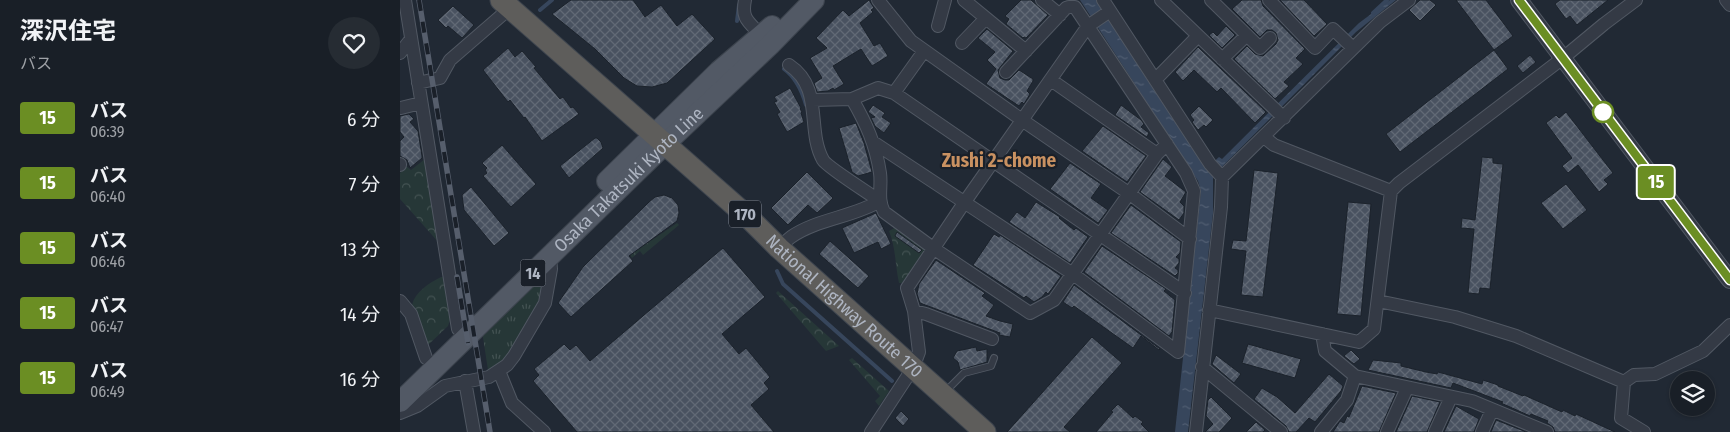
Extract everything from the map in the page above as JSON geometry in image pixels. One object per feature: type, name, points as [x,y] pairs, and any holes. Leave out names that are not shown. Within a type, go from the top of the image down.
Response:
[{"type":"highway","name":"National Highway Route 170","points":[[506,4],[741,211],[779,248],[985,432]]},
{"type":"main road","name":"Osaka Takatsuki Kyoto Line","points":[[400,402],[550,256],[659,139],[719,71],[798,0]]},
{"type":"main road","name":"Osaka Takatsuki Kyoto Line","points":[[400,383],[659,139],[776,39],[814,0]]},
{"type":"street","points":[[405,0],[458,329]]},
{"type":"street","points":[[745,0],[743,11],[745,17],[761,35]]},
{"type":"street","points":[[878,0],[911,41],[924,51],[1130,194],[1190,239]]},
{"type":"street","points":[[938,26],[945,0]]},
{"type":"street","points":[[964,0],[1026,51]]},
{"type":"street","points":[[1042,0],[1060,14]]},
{"type":"street","points":[[1102,0],[1108,12],[1217,171],[1221,207],[1196,432]]},
{"type":"street","points":[[1161,0],[1278,113]]},
{"type":"street","points":[[1211,0],[1260,48],[1270,38]]},
{"type":"street","points":[[1269,0],[1315,48],[1333,29],[1353,48]]},
{"type":"street","points":[[1217,171],[1264,137],[1278,113],[1380,22],[1409,0]]},
{"type":"street","points":[[1519,0],[1730,280]]},
{"type":"street","points":[[1209,310],[1359,342],[1374,329],[1391,191],[1399,182],[1563,58],[1636,0]]},
{"type":"street","points":[[1726,0],[1730,5]]},
{"type":"street","points":[[418,83],[440,78],[450,60],[506,4]]},
{"type":"street","points":[[873,142],[1073,274],[1178,352],[1194,191],[1186,173],[1090,24],[1073,6],[1066,8],[1006,72]]},
{"type":"street","points":[[871,432],[913,368],[919,352],[914,312],[907,288],[964,202],[1090,24],[1108,12]]},
{"type":"street","points":[[962,43],[986,18]]},
{"type":"street","points":[[1222,59],[1247,35]]},
{"type":"street","points":[[1155,80],[1198,36]]},
{"type":"street","points":[[400,53],[411,39]]},
{"type":"street","points":[[894,93],[924,51]]},
{"type":"street","points":[[789,65],[799,73],[811,97],[818,143],[824,161],[880,201]]},
{"type":"street","points":[[1051,80],[1157,154]]},
{"type":"street","points":[[812,100],[852,100],[878,88],[894,93],[1185,293]]},
{"type":"street","points":[[852,100],[865,122],[873,142],[880,175],[880,201],[884,212],[933,248],[1030,313],[1054,300],[1157,154],[1167,144]]},
{"type":"street","points":[[400,108],[421,103]]},
{"type":"street","points":[[1264,137],[1274,146],[1391,191]]},
{"type":"street","points":[[779,248],[792,236],[823,222],[869,207],[880,201]]},
{"type":"street","points":[[400,413],[417,406],[445,386],[489,377],[499,371],[514,356],[545,303],[551,270],[550,256]]},
{"type":"street","points":[[400,301],[410,314],[426,358]]},
{"type":"street","points":[[1378,301],[1455,317],[1516,336],[1624,382]]},
{"type":"street","points":[[914,312],[926,314],[992,339]]},
{"type":"street","points":[[1624,382],[1634,375],[1655,374],[1703,351],[1730,325]]},
{"type":"street","points":[[1322,334],[1324,351],[1355,376],[1472,401],[1547,432]]},
{"type":"street","points":[[1202,367],[1281,432]]},
{"type":"street","points":[[499,371],[512,403],[544,432]]},
{"type":"street","points":[[1321,432],[1347,400],[1355,376]]},
{"type":"street","points":[[465,381],[474,432]]},
{"type":"street","points":[[1624,382],[1621,418],[1644,432]]},
{"type":"street","points":[[1387,432],[1407,388]]},
{"type":"street","points":[[1435,432],[1452,397]]},
{"type":"street","points":[[1482,432],[1492,410]]},
{"type":"lane","points":[[943,395],[964,373],[991,366],[994,358]]},
{"type":"green space","points":[[425,159],[440,244],[400,199],[400,173],[406,166],[411,170]]},
{"type":"green space","points":[[677,223],[679,225],[643,255],[640,251],[632,258],[630,255]]},
{"type":"green space","points":[[898,226],[927,248],[902,283],[899,283],[889,231]]},
{"type":"green space","points":[[545,271],[542,295],[508,358],[488,370],[482,331]]},
{"type":"green space","points":[[441,277],[447,277],[451,317],[448,326],[427,346],[412,305],[419,292]]},
{"type":"green space","points":[[778,291],[839,346],[826,351],[776,293]]},
{"type":"green space","points":[[852,358],[889,391],[879,406],[875,401],[880,396],[849,360]]},
{"type":"water","points":[[1080,0],[1097,0],[1208,167],[1219,157],[1222,159],[1359,23],[1390,0],[1396,0],[1356,32],[1213,176],[1213,213],[1188,432],[1175,432],[1201,191],[1198,181]]},
{"type":"building","points":[[571,0],[633,0],[645,17],[661,5],[677,26],[692,14],[715,39],[667,83],[652,87],[637,86],[624,78],[595,49],[552,14]]},
{"type":"building","points":[[869,0],[874,8],[871,10],[873,12],[860,23],[874,46],[880,43],[888,56],[872,66],[861,49],[833,66],[844,84],[834,90],[833,88],[828,91],[817,92],[814,83],[822,78],[810,58],[827,48],[816,38],[843,10],[849,16]]},
{"type":"building","points":[[1021,0],[1031,0],[1048,15],[1026,38],[1023,38],[1006,24],[1009,19],[1005,16]]},
{"type":"building","points":[[1242,0],[1261,0],[1263,6],[1305,49],[1296,58],[1303,64],[1284,82],[1289,86],[1275,99],[1234,59],[1247,46],[1255,54],[1263,56],[1278,40],[1276,33],[1272,30],[1267,30],[1260,37],[1232,9]]},
{"type":"building","points":[[1280,0],[1304,0],[1327,24],[1314,36]]},
{"type":"building","points":[[1420,0],[1430,0],[1436,5],[1420,21],[1409,10]]},
{"type":"building","points":[[1456,0],[1486,0],[1513,36],[1494,50]]},
{"type":"building","points":[[1560,0],[1608,0],[1577,25],[1570,16],[1566,19],[1555,4]]},
{"type":"building","points":[[453,6],[474,25],[462,38],[448,26],[446,28],[438,20]]},
{"type":"building","points":[[1226,26],[1235,35],[1222,48],[1209,35],[1213,32],[1217,36]]},
{"type":"building","points":[[987,29],[1013,51],[998,70],[1000,78],[1009,80],[1019,70],[1033,79],[1027,91],[1030,94],[1024,104],[1022,102],[1019,106],[986,84],[996,69],[987,60],[995,52],[978,38]]},
{"type":"building","points":[[1198,47],[1266,112],[1255,123],[1221,88],[1217,92],[1194,70],[1183,81],[1175,72]]},
{"type":"building","points":[[508,48],[515,57],[522,51],[560,99],[563,97],[571,108],[573,107],[579,114],[542,141],[525,117],[510,100],[508,102],[483,70]]},
{"type":"building","points":[[1494,50],[1508,69],[1400,152],[1386,134]]},
{"type":"building","points":[[1530,55],[1536,62],[1523,73],[1517,66]]},
{"type":"building","points":[[790,88],[801,108],[804,122],[787,132],[777,114],[780,112],[774,102],[777,101],[774,97]]},
{"type":"building","points":[[873,105],[885,113],[882,117],[891,123],[884,133],[875,126],[871,118],[875,117],[868,112]]},
{"type":"building","points":[[1121,105],[1141,120],[1144,124],[1141,127],[1149,133],[1147,137],[1115,115]]},
{"type":"building","points":[[1199,106],[1213,120],[1206,127],[1204,125],[1198,130],[1192,122],[1194,120],[1190,115]]},
{"type":"building","points":[[1566,112],[1613,173],[1604,180],[1608,184],[1599,192],[1578,165],[1568,173],[1562,166],[1572,158],[1546,123],[1556,115],[1559,118]]},
{"type":"building","points":[[409,114],[414,119],[410,122],[418,131],[422,156],[410,168],[407,160],[400,156],[400,141],[404,137],[400,132],[400,116]]},
{"type":"building","points":[[856,123],[872,172],[858,176],[852,172],[839,128]]},
{"type":"building","points":[[1103,126],[1146,156],[1127,182],[1082,151]]},
{"type":"building","points":[[595,138],[601,142],[603,148],[569,178],[560,166]]},
{"type":"building","points":[[502,145],[536,184],[511,207],[483,176],[487,173],[485,170],[487,168],[482,163]]},
{"type":"building","points":[[1482,157],[1493,158],[1493,163],[1503,164],[1490,289],[1480,288],[1479,294],[1468,293],[1474,229],[1461,228],[1462,218],[1475,220]]},
{"type":"building","points":[[1163,159],[1172,167],[1165,176],[1186,192],[1180,202],[1184,206],[1184,213],[1179,220],[1140,192]]},
{"type":"building","points":[[1070,163],[1101,184],[1091,198],[1108,210],[1098,223],[1050,189]]},
{"type":"building","points":[[1254,170],[1278,173],[1263,297],[1241,295],[1246,251],[1231,249],[1233,240],[1246,241]]},
{"type":"building","points":[[807,172],[833,198],[817,213],[808,205],[788,225],[771,208]]},
{"type":"building","points":[[1566,184],[1587,210],[1563,229],[1541,203]]},
{"type":"building","points":[[471,187],[509,233],[494,246],[464,210],[462,195]]},
{"type":"building","points":[[664,195],[672,198],[678,205],[677,221],[629,256],[633,261],[571,317],[558,303],[583,267],[649,202],[655,197]]},
{"type":"building","points":[[1036,202],[1060,217],[1074,230],[1076,228],[1088,237],[1070,263],[1009,222],[1017,212],[1025,218]]},
{"type":"building","points":[[1348,202],[1371,204],[1361,316],[1337,314]]},
{"type":"building","points":[[1131,205],[1181,242],[1180,253],[1176,257],[1179,259],[1179,263],[1175,268],[1178,270],[1178,273],[1175,276],[1111,233]]},
{"type":"building","points":[[876,213],[891,244],[881,249],[878,242],[854,253],[842,228]]},
{"type":"building","points":[[897,232],[922,250],[919,253],[895,236]]},
{"type":"building","points":[[994,234],[999,237],[1000,235],[1061,276],[1048,294],[1046,292],[1034,302],[1026,296],[1024,298],[973,265]]},
{"type":"building","points":[[830,241],[869,276],[858,288],[819,254]]},
{"type":"building","points":[[1102,246],[1166,289],[1164,291],[1175,300],[1172,332],[1169,336],[1084,272]]},
{"type":"building","points":[[723,248],[765,297],[722,334],[739,354],[746,348],[770,377],[764,383],[769,389],[751,405],[774,432],[577,432],[533,381],[539,375],[534,369],[564,344],[570,350],[576,345],[590,361]]},
{"type":"building","points":[[936,260],[985,293],[982,296],[994,305],[986,316],[1013,324],[1010,337],[999,335],[1000,333],[920,303],[917,294],[919,284]]},
{"type":"building","points":[[1074,285],[1160,349],[1141,336],[1133,348],[1074,306],[1072,308],[1063,302]]},
{"type":"building","points":[[1092,337],[1122,363],[1064,427],[1070,432],[1007,432]]},
{"type":"building","points":[[1248,344],[1301,359],[1295,378],[1242,363]]},
{"type":"building","points":[[976,347],[977,351],[987,349],[987,362],[960,370],[958,362],[953,358],[957,351]]},
{"type":"building","points":[[1351,350],[1360,359],[1354,364],[1344,356]]},
{"type":"building","points":[[1216,355],[1241,374],[1234,383],[1212,364]]},
{"type":"building","points":[[1373,360],[1401,363],[1401,366],[1437,374],[1438,372],[1482,384],[1483,380],[1562,412],[1563,410],[1575,416],[1576,414],[1615,432],[1555,432],[1553,427],[1547,423],[1548,421],[1531,414],[1530,416],[1501,403],[1503,402],[1453,383],[1451,388],[1368,370]]},
{"type":"building","points":[[1329,374],[1343,386],[1341,391],[1315,422],[1309,418],[1296,432],[1289,432],[1286,426],[1254,399],[1262,388],[1277,397],[1295,413]]},
{"type":"building","points":[[1362,386],[1396,393],[1379,432],[1333,432],[1340,421],[1344,423],[1347,416],[1349,417]]},
{"type":"building","points":[[1412,396],[1440,402],[1427,432],[1396,432]]},
{"type":"building","points":[[1211,397],[1232,418],[1219,432],[1205,432],[1213,424],[1206,416],[1208,400]]},
{"type":"building","points":[[1118,404],[1133,418],[1135,416],[1143,422],[1141,424],[1149,432],[1096,432]]},
{"type":"building","points":[[1456,406],[1479,419],[1474,432],[1444,432]]},
{"type":"building","points":[[901,411],[909,419],[903,426],[895,418]]},
{"type":"building","points":[[1496,420],[1524,431],[1525,432],[1491,432]]},
{"type":"building","points":[[1256,422],[1265,430],[1263,432],[1246,432]]},
{"type":"waterway","points":[[540,10],[552,0]]},
{"type":"waterway","points":[[1373,13],[1387,0]]},
{"type":"waterway","points":[[737,21],[739,5]]},
{"type":"waterway","points":[[784,69],[798,85],[806,105]]},
{"type":"waterway","points":[[777,271],[783,284],[892,381]]},
{"type":"railway","points":[[419,0],[490,432]]},
{"type":"railway","points":[[457,277],[468,343]]},
{"type":"bus line","name":"15","points":[[1519,0],[1730,280]]},
{"type":"district","name":"Zushi 2-chome","points":[[999,160]]}]
